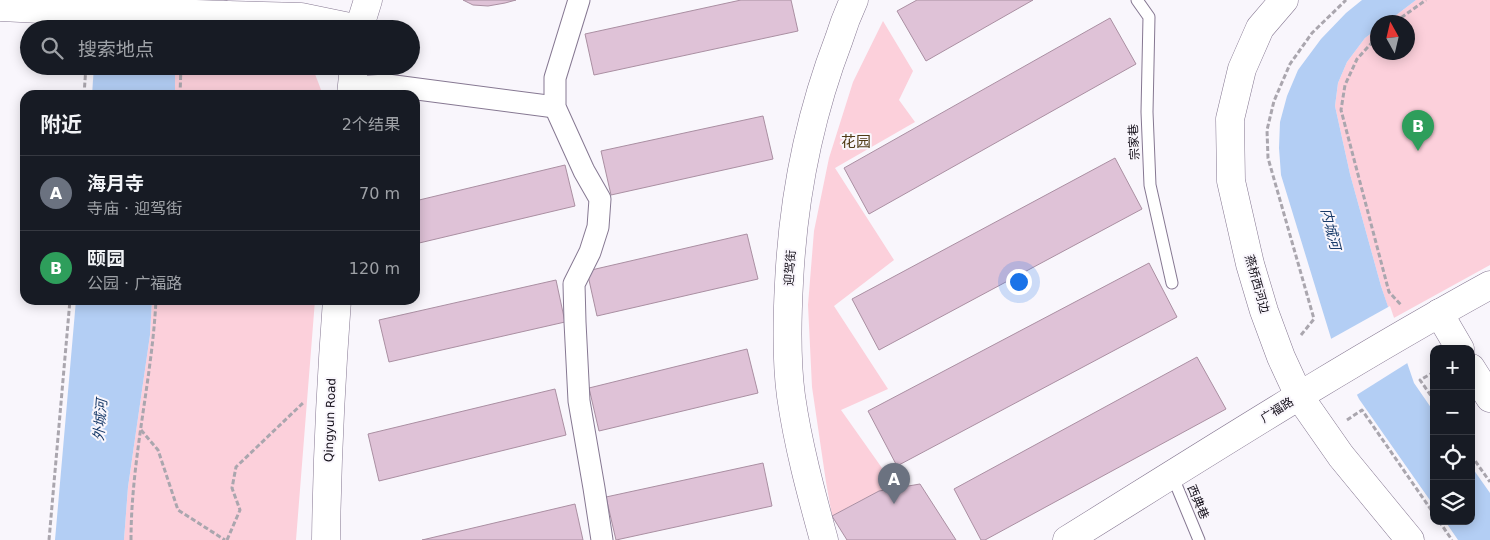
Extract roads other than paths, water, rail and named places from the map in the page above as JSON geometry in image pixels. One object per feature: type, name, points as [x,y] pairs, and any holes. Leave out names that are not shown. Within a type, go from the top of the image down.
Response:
[{"type":"street","points":[[362,20],[368,0]]},
{"type":"street","points":[[579,0],[555,78],[555,107],[584,171],[600,199],[598,227],[590,252],[574,284],[574,322],[579,401],[602,540]]},
{"type":"street","name":"迎驾街","points":[[824,540],[798,439],[791,394],[787,323],[789,273],[796,203],[808,135],[826,72],[854,0]]},
{"type":"street","name":"燕桥西河边","points":[[1284,0],[1260,28],[1242,69],[1230,119],[1231,181],[1250,264],[1264,311],[1299,396],[1325,434],[1410,540]]},
{"type":"street","points":[[0,7],[301,17],[316,20]]},
{"type":"street","points":[[352,83],[388,85],[555,107]]},
{"type":"street","name":"广福路","points":[[1068,540],[1328,378],[1490,285]]},
{"type":"street","name":"Qingyun Road","points":[[326,540],[326,502],[337,305]]},
{"type":"street","points":[[1422,323],[1454,345]]},
{"type":"street","points":[[1475,374],[1490,398]]},
{"type":"lane","name":"宗家巷","points":[[1137,0],[1149,17],[1147,112],[1150,185],[1172,283]]},
{"type":"lane","name":"西典巷","points":[[1172,475],[1199,540]]},
{"type":"water","name":"内城河","points":[[1362,0],[1416,0],[1396,15],[1370,15],[1370,34],[1347,62],[1338,83],[1335,106],[1350,174],[1381,286],[1414,383],[1430,406],[1430,500],[1359,399],[1334,348],[1281,175],[1280,122],[1287,96],[1298,70],[1321,39],[1346,13]]},
{"type":"water","points":[[93,75],[175,75],[175,90],[92,90]]},
{"type":"water","name":"外城河","points":[[76,305],[152,305],[150,335],[128,487],[124,540],[55,540]]},
{"type":"water","points":[[1475,472],[1490,493],[1490,540],[1458,540],[1448,525],[1475,525]]},
{"type":"place","name":"颐园","points":[[1418,151]]},
{"type":"place","name":"海月寺","points":[[894,504]]},
{"type":"district","name":"花园","points":[[856,142]]}]
